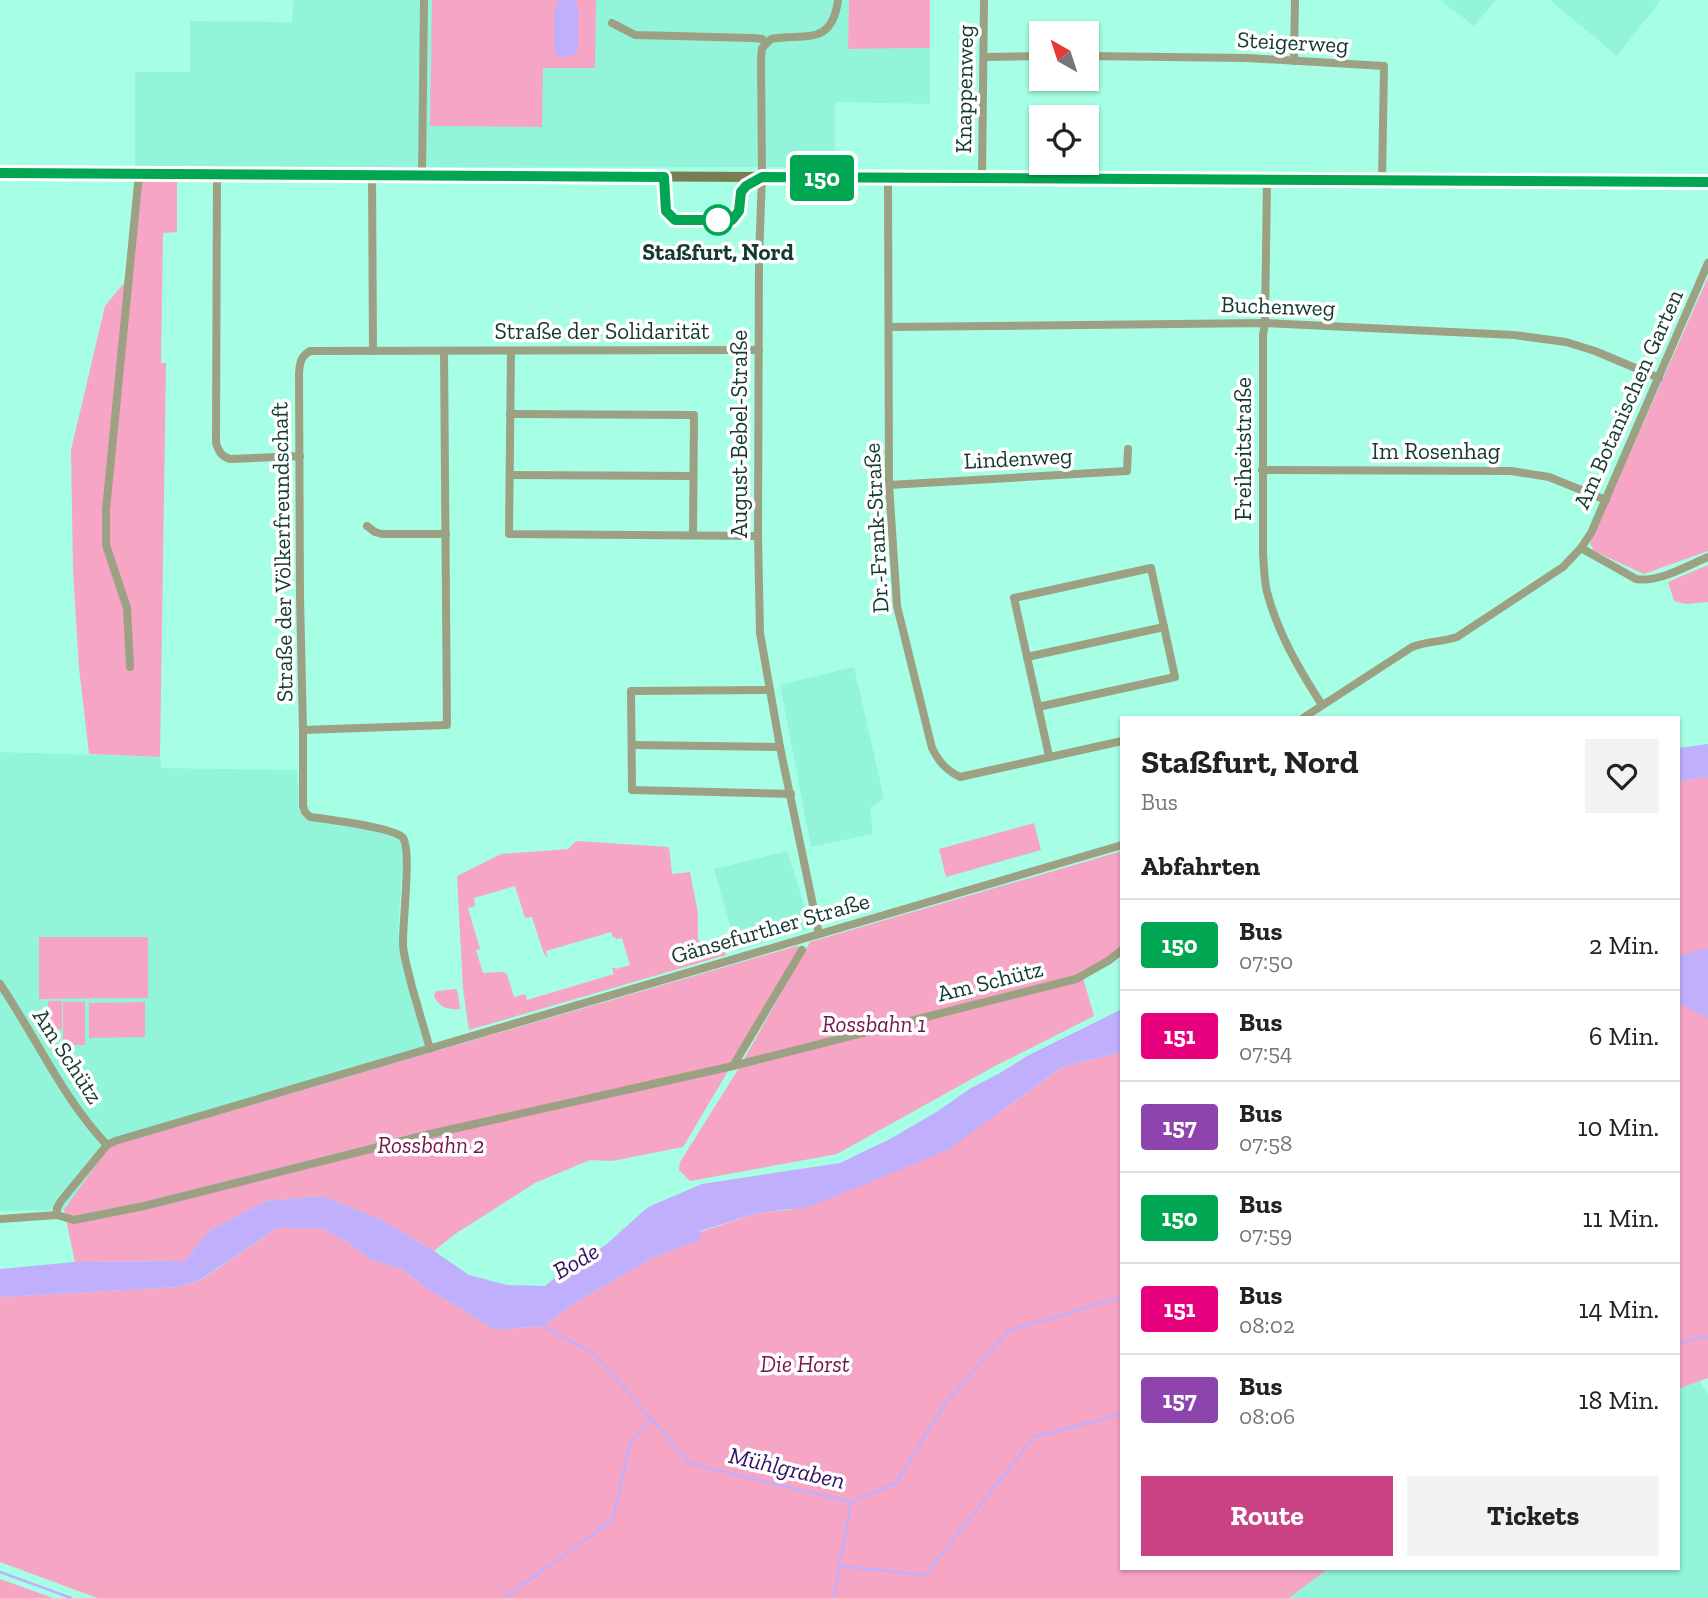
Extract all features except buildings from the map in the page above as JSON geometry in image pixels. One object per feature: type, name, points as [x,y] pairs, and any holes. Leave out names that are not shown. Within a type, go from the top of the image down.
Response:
[{"type":"street","points":[[422,175],[424,0]]},
{"type":"street","points":[[612,23],[635,35],[754,38],[762,39],[766,43],[771,39],[807,37],[826,30],[835,17],[838,0]]},
{"type":"street","name":"Knappenweg","points":[[982,178],[984,0]]},
{"type":"street","points":[[1294,61],[1295,0]]},
{"type":"street","name":"August-Bebel-Straße","points":[[766,43],[762,48],[761,59],[758,536],[760,633],[780,747],[819,934]]},
{"type":"street","points":[[984,57],[1029,56]]},
{"type":"street","name":"Steigerweg","points":[[1099,56],[1247,58],[1384,66],[1382,180]]},
{"type":"street","points":[[0,173],[1708,182]]},
{"type":"street","points":[[130,667],[127,608],[106,545],[106,510],[139,174]]},
{"type":"street","points":[[218,174],[218,451],[230,459],[300,456]]},
{"type":"street","points":[[372,175],[373,351]]},
{"type":"street","name":"Dr.-Frank-Straße","points":[[888,178],[889,485],[897,606],[932,748],[937,758],[960,777],[1120,741]]},
{"type":"street","name":"Freiheitstraße","points":[[1267,180],[1263,335],[1263,554],[1267,590],[1280,632],[1299,671],[1322,705]]},
{"type":"street","name":"Am Botanischen Garten","points":[[1581,548],[1589,537],[1708,264]]},
{"type":"street","name":"Buchenweg","points":[[889,327],[1265,323],[1514,335],[1566,342],[1659,378]]},
{"type":"street","name":"Straße der Solidarität","points":[[299,373],[303,355],[310,351],[759,350]]},
{"type":"street","points":[[511,351],[509,534],[758,536]]},
{"type":"street","points":[[430,1049],[403,945],[406,845],[397,833],[310,817],[305,812],[303,730],[447,725],[444,352]]},
{"type":"street","name":"Straße der Völkerfreundschaft","points":[[299,373],[303,730]]},
{"type":"street","points":[[510,414],[694,415],[693,535]]},
{"type":"street","name":"Lindenweg","points":[[889,485],[1128,471],[1128,449]]},
{"type":"street","name":"Im Rosenhag","points":[[1262,470],[1511,471],[1549,477],[1605,500]]},
{"type":"street","points":[[510,475],[693,476]]},
{"type":"street","points":[[367,526],[382,534],[446,534]]},
{"type":"street","points":[[1306,716],[1412,647],[1443,642],[1457,636],[1553,574],[1581,548],[1636,579],[1644,580],[1661,577],[1708,557]]},
{"type":"street","points":[[1038,707],[1175,677],[1151,568],[1014,598],[1038,707],[1049,756]]},
{"type":"street","points":[[1027,657],[1164,627]]},
{"type":"street","points":[[770,691],[631,691],[632,790],[791,794]]},
{"type":"street","points":[[632,745],[780,747]]},
{"type":"street","name":"Gänsefurther Straße","points":[[107,1145],[1120,846]]},
{"type":"street","points":[[733,1066],[802,950]]},
{"type":"street","name":"Am Schütz","points":[[0,1219],[57,1215],[74,1220],[145,1206],[430,1134],[733,1066],[1076,979],[1120,952]]},
{"type":"street","name":"Am Schütz","points":[[0,984],[70,1097],[107,1145]]},
{"type":"street","points":[[57,1215],[61,1201],[107,1145]]},
{"type":"shaded area","points":[[293,0],[849,0],[849,49],[930,48],[930,104],[835,102],[835,167],[135,168],[135,72],[190,72],[190,21],[292,22]]},
{"type":"shaded area","points":[[559,0],[575,0],[578,6],[578,50],[569,57],[557,55],[554,49],[554,11]]},
{"type":"shaded area","points":[[1440,0],[1496,0],[1474,26]]},
{"type":"shaded area","points":[[1550,0],[1661,0],[1617,56]]},
{"type":"shaded area","points":[[854,667],[884,798],[870,808],[873,834],[811,847],[780,685]]},
{"type":"shaded area","points":[[1708,744],[1708,777],[1680,781],[1680,748]]},
{"type":"shaded area","points":[[0,752],[160,757],[161,768],[297,770],[299,809],[305,818],[396,836],[401,843],[403,856],[398,932],[403,967],[428,1055],[114,1145],[105,1152],[64,1210],[0,1211]]},
{"type":"shaded area","points":[[787,851],[812,928],[737,951],[714,869]]},
{"type":"shaded area","points":[[1708,948],[1708,1018],[1680,1004],[1680,955]]},
{"type":"shaded area","points":[[1120,1010],[1120,1052],[1062,1067],[948,1150],[809,1207],[757,1213],[700,1231],[702,1239],[652,1258],[573,1304],[543,1326],[495,1330],[428,1289],[403,1270],[370,1259],[346,1241],[321,1228],[277,1228],[200,1280],[178,1287],[0,1297],[0,1269],[75,1262],[185,1261],[209,1231],[266,1201],[322,1196],[380,1219],[469,1275],[507,1285],[545,1286],[563,1271],[582,1262],[608,1243],[648,1207],[702,1184],[840,1163],[890,1139],[1027,1056]]},
{"type":"shaded area","points":[[1700,1381],[1708,1395],[1708,1598],[1289,1598],[1326,1570],[1680,1570],[1680,1388]]},
{"type":"green space","points":[[432,0],[596,0],[595,68],[543,68],[542,127],[430,126]]},
{"type":"green space","points":[[849,0],[930,0],[930,48],[848,49]]},
{"type":"green space","points":[[143,181],[177,181],[177,232],[163,233],[161,363],[166,363],[160,757],[89,754],[79,668],[73,570],[71,450],[105,306],[126,281],[134,184]]},
{"type":"green space","points":[[1708,277],[1708,551],[1644,574],[1594,551],[1590,543]]},
{"type":"green space","points":[[1708,565],[1708,602],[1686,604],[1674,601],[1668,582]]},
{"type":"green space","points":[[1708,777],[1708,1378],[1680,1388],[1680,781]]},
{"type":"green space","points":[[1034,823],[1041,850],[946,877],[939,849]]},
{"type":"green space","points":[[576,841],[669,847],[672,874],[690,872],[698,913],[698,939],[706,950],[725,951],[726,955],[469,1030],[463,989],[457,876],[501,854],[568,849]],"holes":[[[515,886],[525,918],[532,917],[544,954],[548,958],[546,951],[611,932],[613,938],[622,938],[630,965],[612,968],[614,974],[527,1000],[525,994],[514,997],[507,974],[483,973],[476,950],[480,949],[468,908],[475,906],[474,898]]]},
{"type":"green space","name":"Rossbahn 1","points":[[1120,852],[1120,949],[1082,974],[1094,1016],[995,1066],[837,1154],[690,1181],[679,1170],[680,1162],[739,1068],[810,942]]},
{"type":"green space","points":[[39,937],[148,937],[148,998],[39,999]]},
{"type":"green space","name":"Rossbahn 2","points":[[797,946],[800,950],[683,1147],[612,1161],[590,1160],[535,1183],[455,1234],[434,1251],[380,1219],[322,1196],[266,1201],[209,1231],[185,1261],[75,1262],[64,1210],[105,1152],[114,1145]]},
{"type":"green space","points":[[456,989],[460,1009],[444,1007],[437,1002],[434,994],[437,991]]},
{"type":"green space","points":[[48,1001],[62,1001],[62,1029],[48,1029]]},
{"type":"green space","points":[[63,1002],[85,1002],[85,1045],[63,1045]]},
{"type":"green space","points":[[145,1002],[145,1037],[89,1038],[89,1003]]},
{"type":"green space","name":"Die Horst","points":[[1120,1052],[1120,1570],[1326,1570],[1289,1598],[97,1598],[0,1562],[0,1297],[178,1287],[201,1280],[277,1228],[321,1228],[346,1241],[370,1259],[403,1270],[428,1289],[495,1330],[543,1326],[573,1304],[652,1258],[701,1239],[700,1232],[757,1213],[790,1210],[1002,1111],[1062,1067]]},
{"type":"green space","points":[[0,1579],[53,1598],[0,1598]]},
{"type":"waterway","name":"Mühlgraben","points":[[542,1325],[594,1354],[691,1464],[851,1502],[896,1483],[943,1406],[1008,1331],[1120,1298]]},
{"type":"waterway","name":"Mühlgraben","points":[[1680,1343],[1708,1336]]},
{"type":"waterway","points":[[840,1566],[925,1575],[1034,1437],[1120,1415]]},
{"type":"waterway","points":[[504,1598],[613,1518],[630,1443],[651,1418]]},
{"type":"waterway","points":[[834,1598],[851,1502]]},
{"type":"waterway","points":[[0,1572],[71,1598]]},
{"type":"bus line","name":"150","points":[[0,173],[664,177],[666,211],[675,220],[732,220],[739,211],[741,192],[762,177],[1708,182]]},
{"type":"place","name":"Staßfurt, Nord","points":[[718,220]]},
{"type":"water label","name":"Bode","points":[[576,1261]]}]
